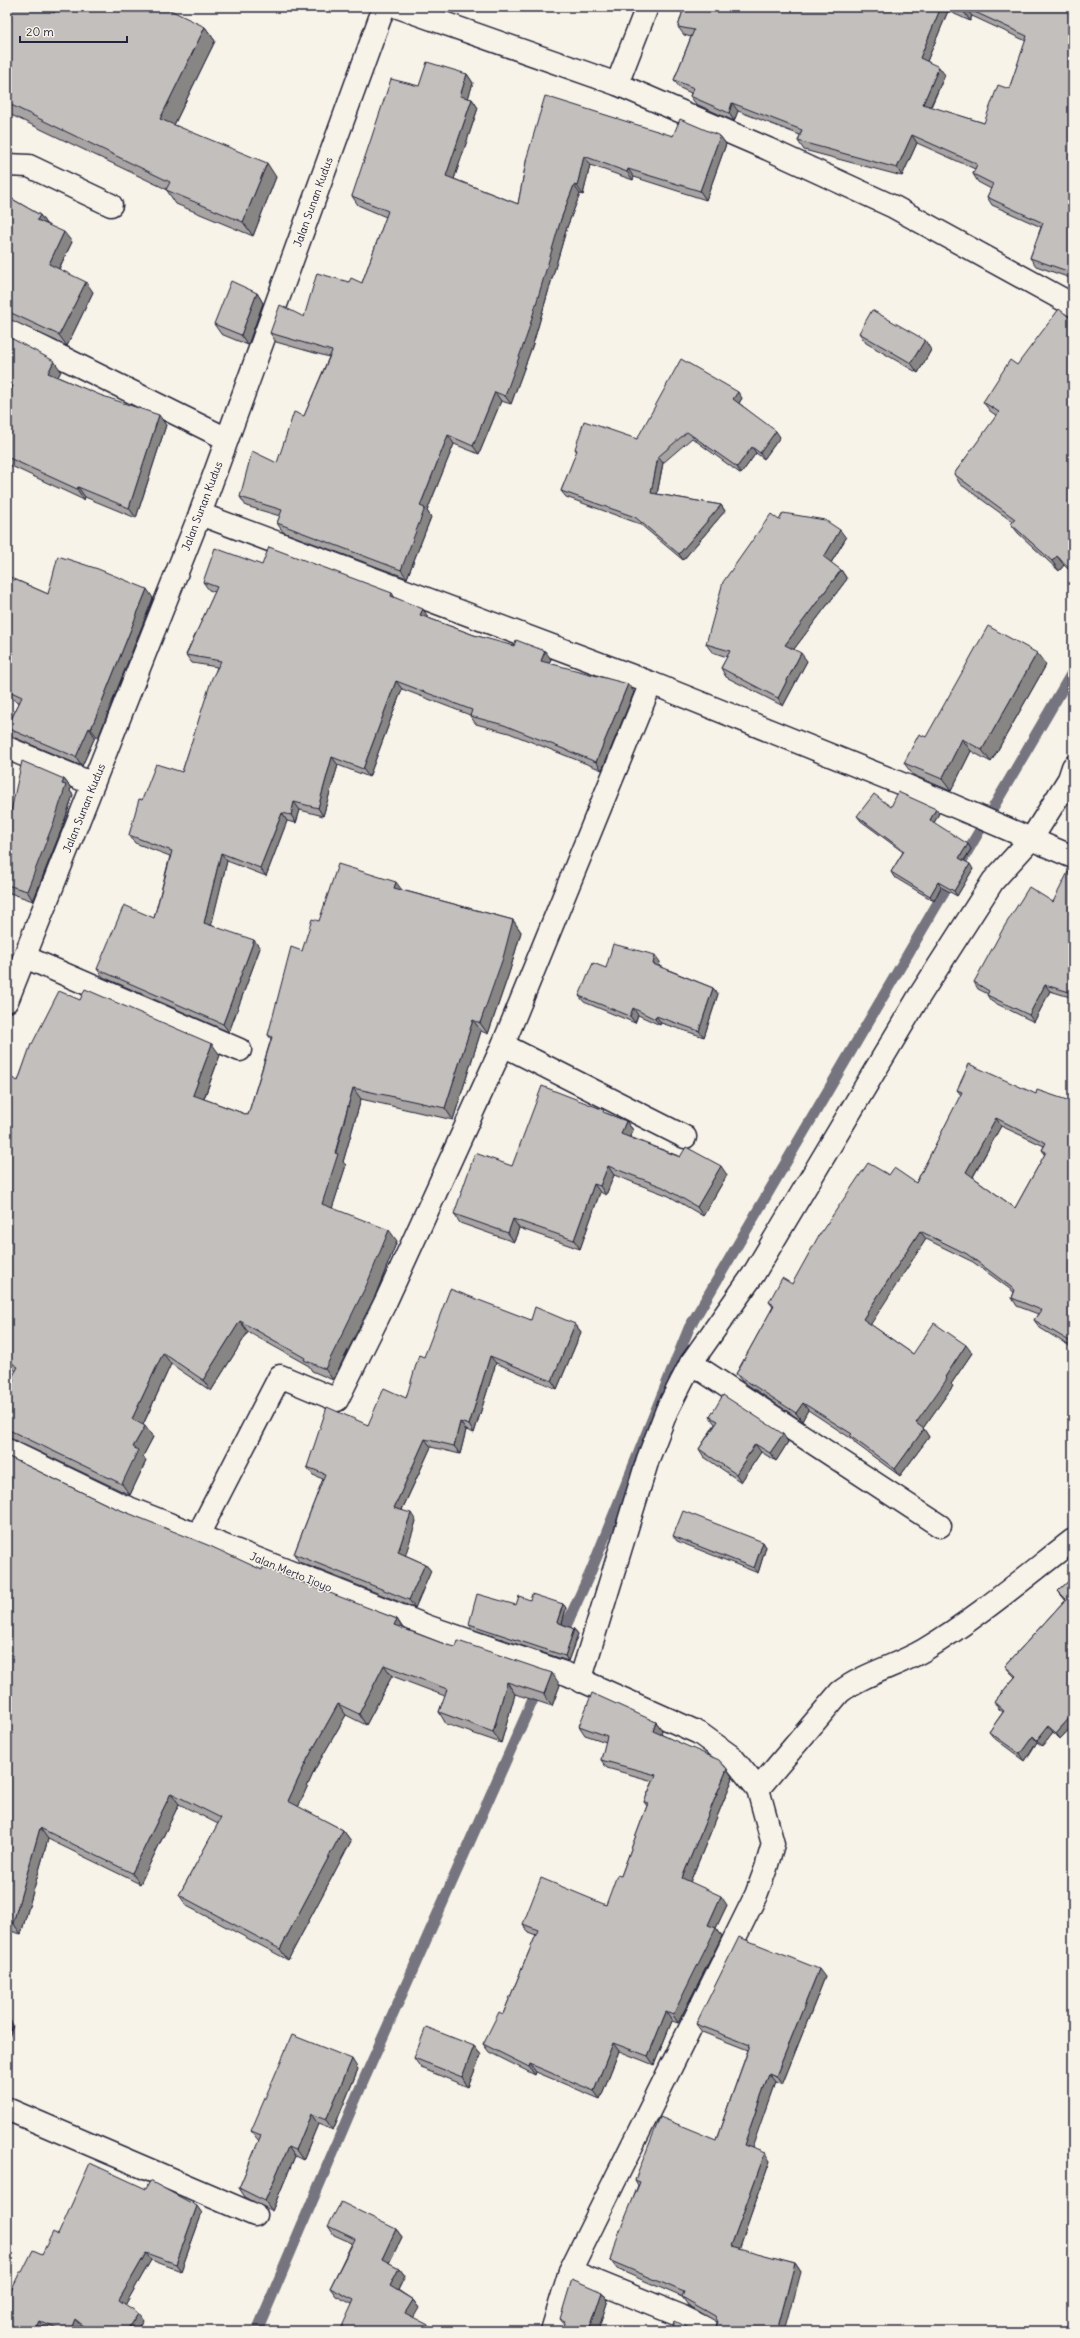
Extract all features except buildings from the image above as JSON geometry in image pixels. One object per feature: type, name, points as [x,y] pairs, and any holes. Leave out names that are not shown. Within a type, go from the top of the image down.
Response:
[{"type":"street","name":"Jalan Sunan Kudus","points":[[7,1001],[200,514],[384,7]]},
{"type":"street","points":[[398,7],[617,84],[768,149],[894,207],[1073,305]]},
{"type":"street","points":[[617,84],[647,7]]},
{"type":"street","points":[[7,165],[28,166],[112,205]]},
{"type":"street","points":[[7,330],[227,439]]},
{"type":"street","points":[[200,514],[651,683],[907,786],[995,824],[1025,835],[1073,857]]},
{"type":"street","points":[[198,1535],[280,1376],[337,1400],[386,1301],[503,1046],[651,683]]},
{"type":"street","points":[[7,748],[93,784]]},
{"type":"street","points":[[574,1678],[648,1459],[667,1410],[691,1363],[753,1275],[920,995],[993,881],[1025,835],[1069,778],[1073,768]]},
{"type":"street","points":[[25,957],[240,1050]]},
{"type":"street","points":[[503,1046],[685,1137]]},
{"type":"street","points":[[691,1363],[940,1526]]},
{"type":"street","name":"Jalan Merto Ijoyo","points":[[7,1450],[121,1505],[429,1627],[535,1663],[574,1678],[699,1733],[732,1757],[758,1788]]},
{"type":"street","points":[[552,2331],[570,2271],[756,1895],[773,1844],[758,1788],[840,1692],[853,1682],[904,1662],[963,1626],[1073,1540]]},
{"type":"street","points":[[7,2109],[255,2215]]},
{"type":"street","points":[[570,2271],[681,2316],[711,2331]]},
{"type":"waterway","points":[[963,859],[1073,671]]},
{"type":"waterway","points":[[546,1670],[591,1571],[689,1328],[953,877]]},
{"type":"waterway","points":[[257,2331],[362,2084],[539,1686]]}]
